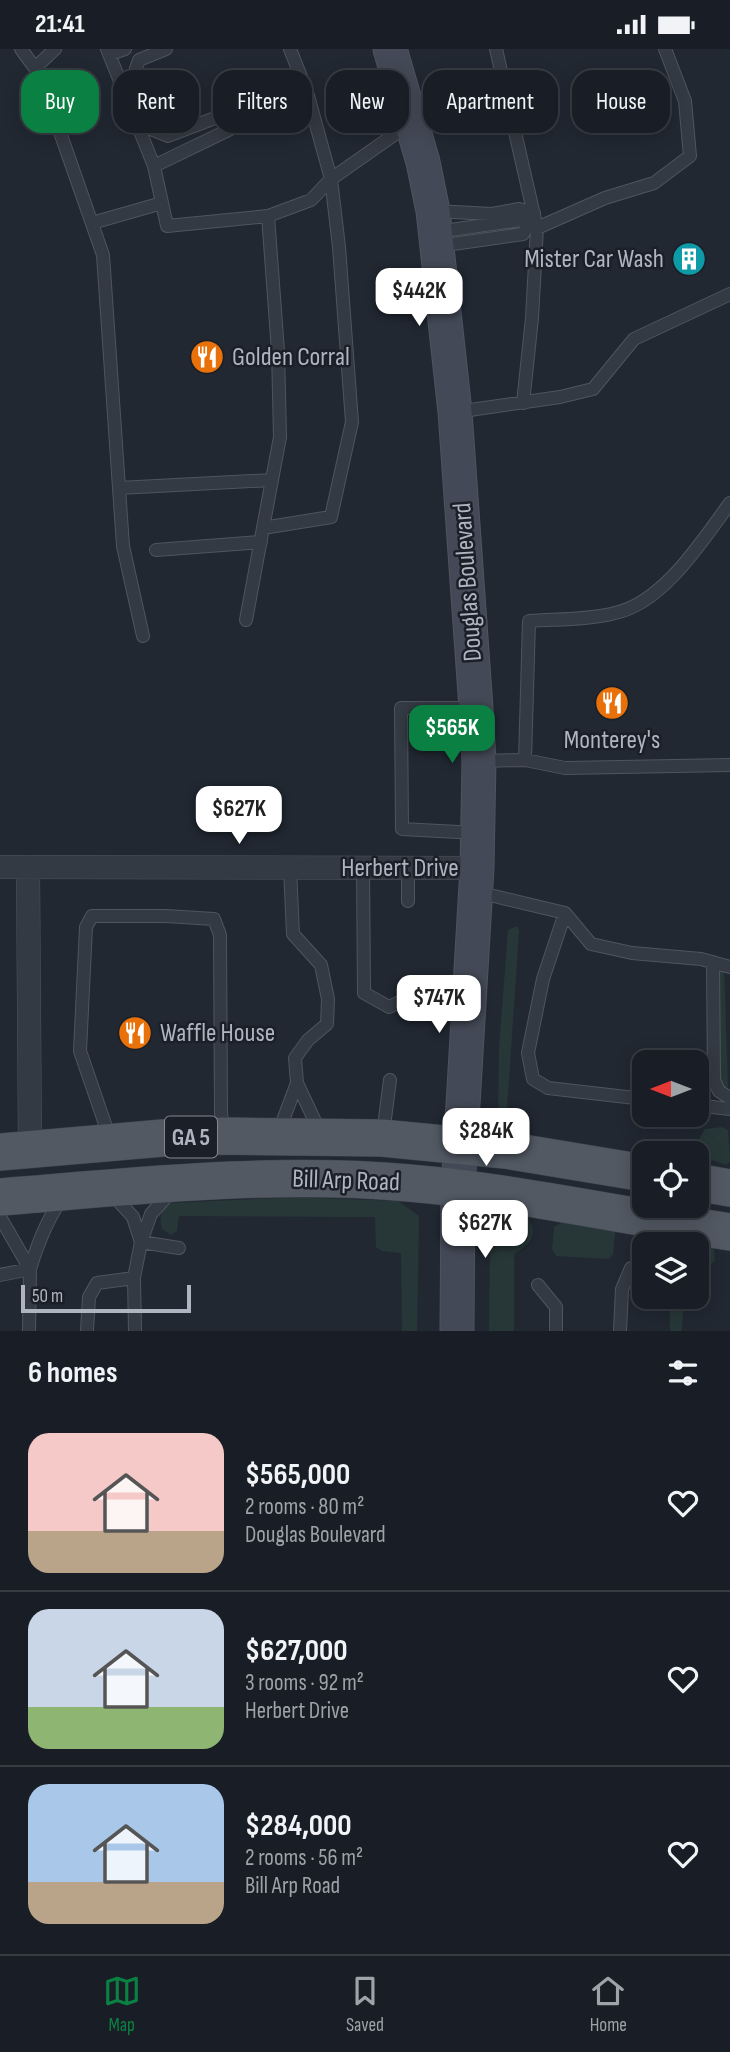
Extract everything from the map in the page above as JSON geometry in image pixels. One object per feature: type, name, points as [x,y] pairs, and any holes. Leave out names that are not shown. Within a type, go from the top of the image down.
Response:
[{"type":"main road","name":"Douglas Boulevard","points":[[390,49],[412,123],[436,230],[455,412],[479,761],[477,880],[458,1189],[457,1331]]},
{"type":"main road","name":"Bill Arp Road","points":[[15,1151],[163,1137],[382,1138],[460,1144],[632,1171]]},
{"type":"main road","name":"Bill Arp Road","points":[[0,1198],[180,1181],[347,1180],[410,1183],[458,1189],[730,1232]]},
{"type":"main road","points":[[709,1184],[730,1188]]},
{"type":"street","name":"Herbert Drive","points":[[0,867],[408,868],[477,880]]},
{"type":"street","points":[[15,1151],[28,867]]},
{"type":"lane","points":[[21,49],[40,75],[103,255],[123,546],[143,636]]},
{"type":"lane","points":[[35,68],[55,49]]},
{"type":"lane","points":[[125,49],[108,51],[154,166],[167,226],[268,216],[311,200],[331,179],[412,123]]},
{"type":"lane","points":[[166,49],[138,60],[132,80],[153,130],[168,137],[213,119]]},
{"type":"lane","points":[[290,49],[298,70]]},
{"type":"lane","points":[[496,49],[537,228],[533,318],[523,404]]},
{"type":"lane","points":[[537,228],[605,198],[654,184],[690,156],[685,101],[665,49]]},
{"type":"lane","points":[[263,528],[331,517],[352,422],[340,247],[331,179],[312,110]]},
{"type":"lane","points":[[154,166],[222,133]]},
{"type":"lane","points":[[92,223],[162,203]]},
{"type":"lane","points":[[436,230],[519,209],[534,213]]},
{"type":"lane","points":[[436,230],[521,220],[534,213]]},
{"type":"lane","points":[[246,620],[280,437],[278,351],[268,216]]},
{"type":"lane","points":[[455,412],[523,404],[593,389],[634,339],[730,294]]},
{"type":"lane","points":[[119,488],[272,480]]},
{"type":"lane","points":[[525,760],[529,621],[616,613],[651,597],[691,555],[730,503]]},
{"type":"lane","points":[[156,550],[261,542]]},
{"type":"lane","points":[[476,708],[401,708],[402,829],[478,833]]},
{"type":"lane","points":[[479,761],[525,760],[565,768],[730,765]]},
{"type":"lane","points":[[290,868],[293,934],[321,965],[328,999],[327,1024],[308,1040],[295,1058],[297,1083],[322,1137]]},
{"type":"lane","points":[[363,868],[364,993],[389,1007]]},
{"type":"lane","points":[[408,868],[408,901]]},
{"type":"lane","points":[[477,880],[565,913],[591,944],[632,953],[713,962],[730,967]]},
{"type":"lane","points":[[565,913],[543,979],[528,1053],[533,1079],[548,1088],[632,1098]]},
{"type":"lane","points":[[106,1143],[104,1124],[80,1051],[86,927],[92,916],[214,919],[220,935],[221,1113],[224,1136]]},
{"type":"lane","points":[[713,962],[715,1080],[719,1091],[730,1098]]},
{"type":"lane","points":[[389,1007],[408,998],[468,1002]]},
{"type":"lane","points":[[389,1007],[391,1020]]},
{"type":"lane","points":[[382,1138],[390,1080]]},
{"type":"lane","points":[[277,1137],[297,1083]]},
{"type":"lane","points":[[709,1107],[730,1109]]},
{"type":"lane","points":[[135,1331],[134,1278],[141,1242],[151,1214],[180,1181]]},
{"type":"lane","points":[[29,1331],[30,1269],[37,1245],[52,1212],[83,1190],[113,1195],[133,1217],[141,1242]]},
{"type":"lane","points":[[0,1217],[30,1269]]},
{"type":"lane","points":[[141,1242],[179,1248]]},
{"type":"lane","points":[[620,1331],[622,1289],[631,1268]]},
{"type":"lane","points":[[0,1275],[30,1269]]},
{"type":"lane","points":[[87,1331],[89,1297],[97,1283],[134,1278]]},
{"type":"lane","points":[[538,1285],[556,1307],[556,1331]]},
{"type":"shaded area","points":[[517,926],[519,931],[506,1124],[498,1119],[499,1049],[508,930]]},
{"type":"shaded area","points":[[724,966],[728,1087],[710,1090],[708,967]]},
{"type":"shaded area","points":[[721,1127],[728,1130],[730,1161],[726,1165],[709,1159],[709,1141],[699,1141],[705,1129]]},
{"type":"shaded area","points":[[296,1197],[398,1201],[419,1216],[417,1331],[402,1331],[401,1253],[382,1251],[376,1247],[375,1217],[179,1216],[177,1231],[171,1235],[162,1229],[161,1214],[172,1203]]},
{"type":"shaded area","points":[[528,1217],[533,1234],[524,1247],[514,1254],[514,1331],[489,1331],[490,1245],[500,1229],[518,1218]]},
{"type":"shaded area","points":[[566,1220],[615,1231],[613,1254],[609,1259],[556,1256],[552,1249],[554,1227]]},
{"type":"shaded area","points":[[709,1243],[714,1249],[715,1261],[710,1265]]},
{"type":"shaded area","points":[[670,1309],[683,1309],[682,1331],[670,1331]]},
{"type":"place","name":"Mister Car Wash","points":[[689,259]]},
{"type":"place","name":"Golden Corral","points":[[207,357]]},
{"type":"place","name":"Monterey's","points":[[612,703]]},
{"type":"place","name":"Waffle House","points":[[135,1033]]}]
